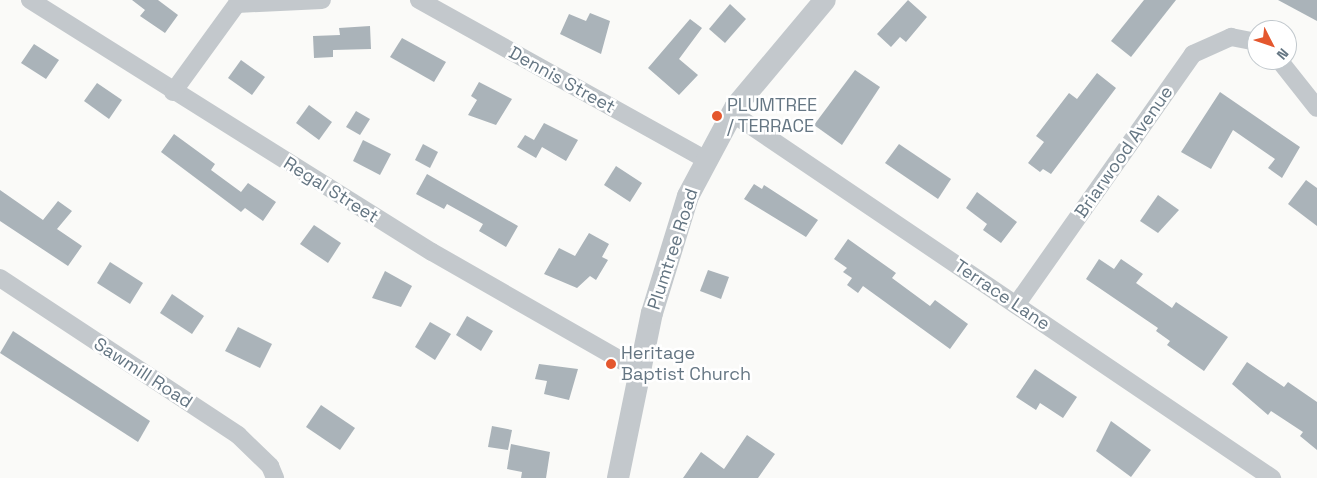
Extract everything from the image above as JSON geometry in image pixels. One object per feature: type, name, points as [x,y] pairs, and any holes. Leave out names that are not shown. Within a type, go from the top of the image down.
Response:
[{"type":"street","name":"Regal Street","points":[[30,0],[173,92],[432,252],[638,370]]},
{"type":"street","points":[[173,92],[237,4],[322,0]]},
{"type":"street","name":"Dennis Street","points":[[419,0],[706,160]]},
{"type":"street","name":"Plumtree Road","points":[[618,478],[638,370],[673,238],[706,160],[732,113],[825,0]]},
{"type":"street","name":"Briarwood Avenue","points":[[1016,305],[1193,54],[1231,37],[1247,40]]},
{"type":"street","points":[[1288,70],[1317,108]]},
{"type":"street","name":"Terrace Lane","points":[[732,113],[1272,478]]},
{"type":"street","name":"Sawmill Road","points":[[0,278],[238,435],[270,466],[275,478]]},
{"type":"building","points":[[132,0],[158,0],[178,15],[165,33],[140,16],[145,10]]},
{"type":"building","points":[[908,0],[927,17],[906,42],[900,37],[891,47],[877,34]]},
{"type":"building","points":[[1144,0],[1176,0],[1131,57],[1111,41]]},
{"type":"building","points":[[1278,0],[1317,0],[1317,21]]},
{"type":"building","points":[[730,4],[746,19],[725,43],[709,29]]},
{"type":"building","points":[[590,13],[610,21],[601,54],[560,34],[569,14],[586,21]]},
{"type":"building","points":[[690,19],[702,28],[679,59],[698,75],[679,95],[648,68]]},
{"type":"building","points":[[370,26],[371,49],[333,50],[333,57],[314,58],[313,36],[340,35],[339,28]]},
{"type":"building","points":[[402,38],[446,62],[434,82],[390,57]]},
{"type":"building","points":[[34,44],[59,60],[46,79],[21,63]]},
{"type":"building","points":[[241,60],[265,77],[252,95],[228,78]]},
{"type":"building","points":[[855,70],[880,87],[842,145],[814,125]]},
{"type":"building","points":[[1097,73],[1116,88],[1051,174],[1043,169],[1040,172],[1028,163],[1044,142],[1036,136],[1069,93],[1077,99]]},
{"type":"building","points":[[479,82],[512,99],[496,125],[468,115],[477,100],[471,96]]},
{"type":"building","points":[[97,83],[122,100],[109,119],[84,101]]},
{"type":"building","points":[[1220,92],[1300,147],[1282,178],[1268,168],[1275,159],[1233,130],[1211,169],[1181,152]]},
{"type":"building","points":[[309,105],[332,122],[319,140],[296,123]]},
{"type":"building","points":[[356,111],[370,119],[360,135],[346,127]]},
{"type":"building","points":[[544,123],[578,140],[566,161],[542,147],[536,158],[517,147],[525,135],[534,140]]},
{"type":"building","points":[[174,134],[215,164],[211,170],[241,192],[248,183],[276,202],[263,221],[245,208],[241,212],[161,152]]},
{"type":"building","points":[[363,140],[391,154],[380,175],[353,161]]},
{"type":"building","points":[[423,144],[438,152],[430,168],[415,160]]},
{"type":"building","points":[[899,144],[951,179],[938,199],[885,163]]},
{"type":"building","points":[[616,166],[642,183],[630,202],[604,185]]},
{"type":"building","points":[[427,174],[518,226],[506,247],[479,231],[483,224],[447,204],[444,209],[416,194]]},
{"type":"building","points":[[1306,180],[1317,188],[1317,226],[1288,204]]},
{"type":"building","points":[[754,184],[762,189],[764,185],[818,220],[806,237],[744,199]]},
{"type":"building","points":[[0,190],[43,220],[58,201],[72,211],[57,229],[82,246],[68,266],[0,221]]},
{"type":"building","points":[[977,192],[1017,222],[1001,243],[983,230],[987,224],[966,208]]},
{"type":"building","points":[[1158,195],[1179,210],[1158,233],[1140,221]]},
{"type":"building","points":[[314,225],[341,243],[328,263],[300,244]]},
{"type":"building","points":[[589,233],[609,244],[602,257],[608,260],[596,280],[590,276],[577,288],[544,274],[559,248],[575,256]]},
{"type":"building","points":[[848,239],[896,273],[892,278],[930,306],[935,300],[968,324],[950,349],[863,286],[858,293],[847,285],[852,278],[843,272],[847,268],[834,259]]},
{"type":"building","points":[[1099,259],[1114,269],[1121,259],[1143,274],[1136,283],[1172,308],[1176,302],[1228,337],[1204,371],[1167,345],[1170,341],[1156,331],[1158,328],[1086,279]]},
{"type":"building","points":[[110,262],[143,283],[130,304],[97,283]]},
{"type":"building","points":[[708,270],[729,277],[721,299],[700,291]]},
{"type":"building","points":[[385,271],[412,286],[401,307],[372,298]]},
{"type":"building","points":[[172,294],[204,316],[192,334],[160,313]]},
{"type":"building","points":[[467,316],[493,331],[481,351],[456,335]]},
{"type":"building","points":[[430,322],[451,334],[435,360],[415,347]]},
{"type":"building","points":[[238,327],[272,344],[260,368],[225,351]]},
{"type":"building","points":[[13,331],[150,421],[138,442],[0,353]]},
{"type":"building","points":[[1247,362],[1284,387],[1288,382],[1317,402],[1317,450],[1300,436],[1303,432],[1271,411],[1268,415],[1232,384]]},
{"type":"building","points":[[539,364],[578,369],[569,400],[544,394],[547,381],[535,379]]},
{"type":"building","points":[[1035,369],[1077,397],[1063,418],[1040,403],[1036,410],[1016,397]]},
{"type":"building","points":[[321,405],[355,428],[340,450],[306,427]]},
{"type":"building","points":[[1111,421],[1151,450],[1131,477],[1096,451]]},
{"type":"building","points":[[492,426],[512,430],[508,450],[488,447]]},
{"type":"building","points":[[747,435],[775,454],[758,478],[683,478],[701,452],[724,469]]},
{"type":"building","points":[[511,444],[550,452],[546,478],[521,478],[522,472],[507,469]]},
{"type":"place","name":"PLUMTREE / TERRACE","points":[[717,116]]},
{"type":"place","name":"Heritage Baptist Church","points":[[611,364]]}]
